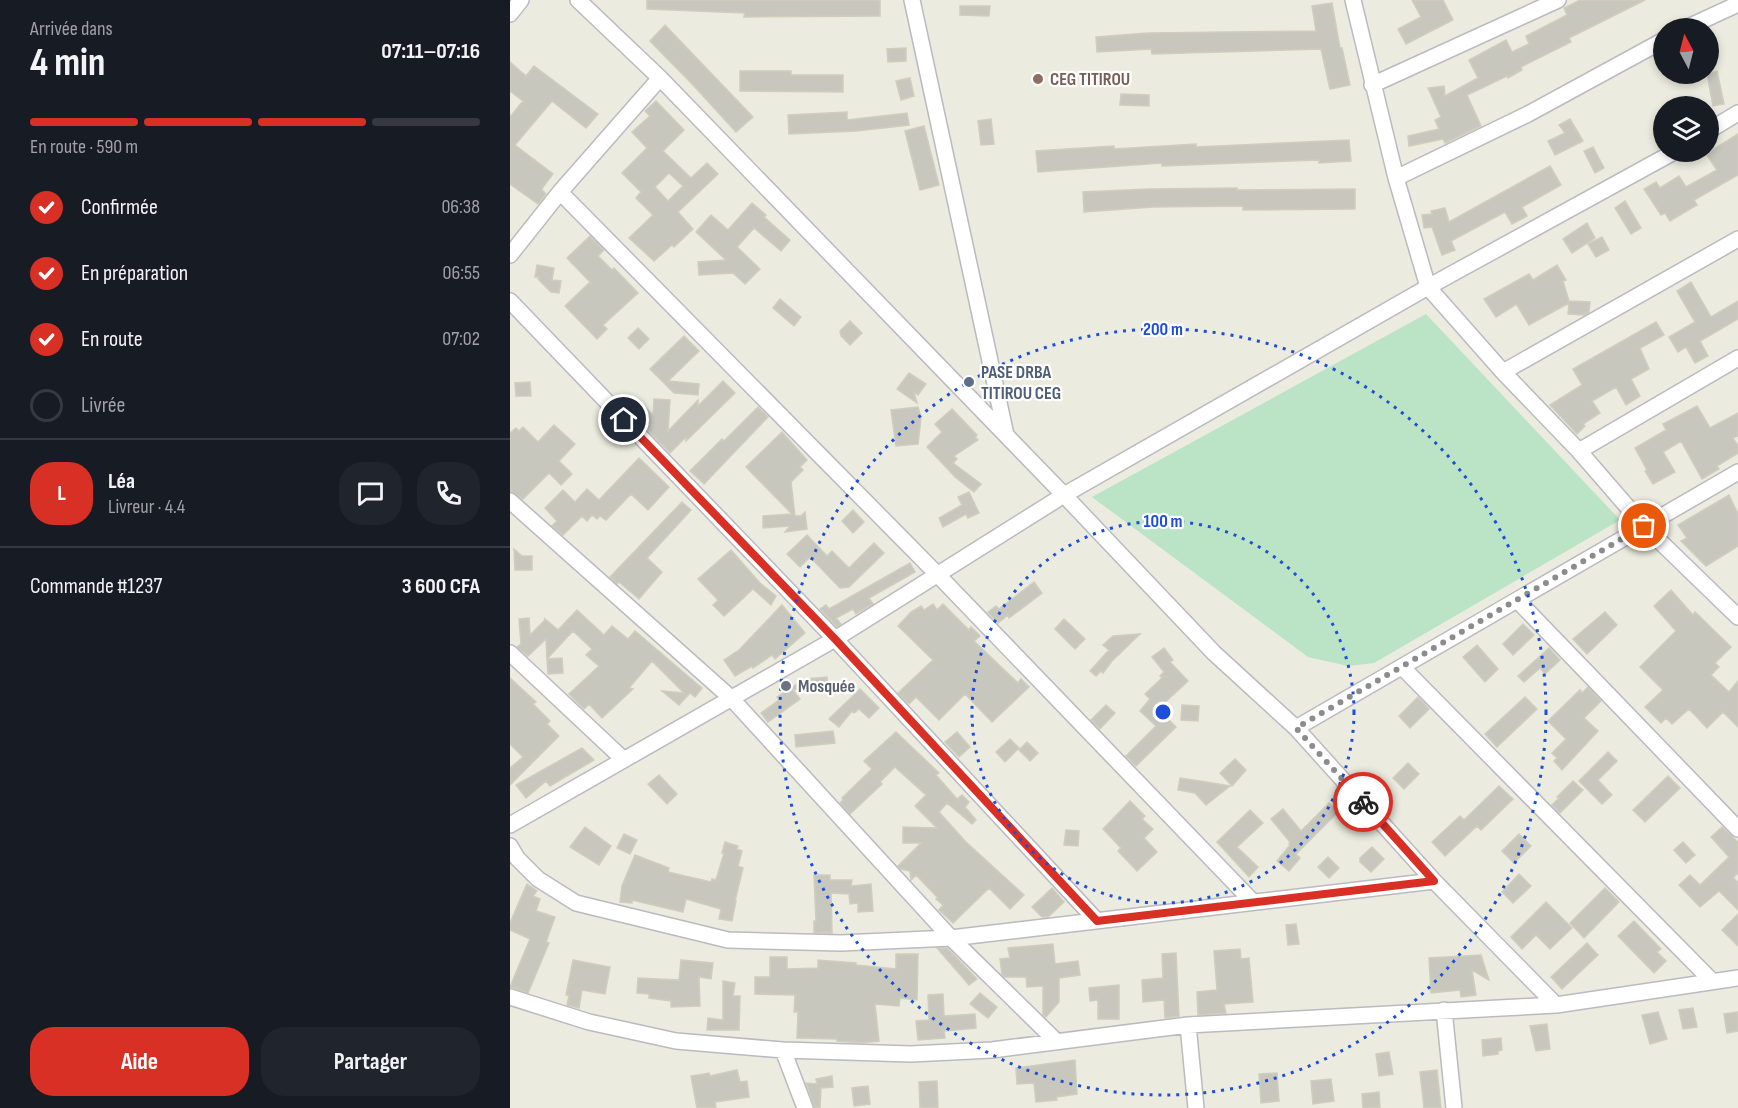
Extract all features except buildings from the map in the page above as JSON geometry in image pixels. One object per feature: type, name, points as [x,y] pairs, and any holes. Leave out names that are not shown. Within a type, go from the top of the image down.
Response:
[{"type":"street","points":[[510,14],[521,0]]},
{"type":"street","points":[[578,0],[660,78],[1214,653],[1296,728],[1434,881],[1556,1005]]},
{"type":"street","points":[[912,0],[1006,435]]},
{"type":"street","points":[[1353,0],[1396,178],[1428,287],[1503,372],[1579,451],[1644,526],[1737,615]]},
{"type":"street","points":[[1372,85],[1558,0]]},
{"type":"street","points":[[1706,18],[1738,2]]},
{"type":"street","points":[[1396,178],[1528,114],[1653,46]]},
{"type":"street","points":[[510,255],[560,192],[660,78]]},
{"type":"street","points":[[1719,124],[1738,113]]},
{"type":"street","points":[[510,825],[835,639],[1064,495],[1428,287],[1656,162]]},
{"type":"street","points":[[560,192],[937,574],[1253,902]]},
{"type":"street","points":[[1503,372],[1738,239]]},
{"type":"street","points":[[510,302],[835,639],[1097,921]]},
{"type":"street","points":[[1579,451],[1738,358]]},
{"type":"street","points":[[1296,728],[1738,472]]},
{"type":"street","points":[[510,501],[731,698],[951,938],[1056,1041]]},
{"type":"street","points":[[1517,600],[1738,829]]},
{"type":"street","points":[[510,653],[623,759]]},
{"type":"street","points":[[1402,667],[1712,981]]},
{"type":"street","points":[[510,846],[517,858],[538,879],[576,903],[728,940],[841,943],[951,938],[1434,881]]},
{"type":"street","points":[[510,997],[589,1022],[676,1041],[783,1050],[911,1054],[992,1050],[1188,1025],[1556,1005],[1738,978]]},
{"type":"street","points":[[1444,1010],[1454,1108]]},
{"type":"street","points":[[1188,1025],[1196,1108]]},
{"type":"street","points":[[783,1050],[805,1108]]},
{"type":"green space","points":[[1426,314],[1620,520],[1374,663],[1348,666],[1308,657],[1092,497]]},
{"type":"way so far","points":[[1363,802],[1296,728],[1644,526]]},
{"type":"place","name":"CEG TITIROU","points":[[1038,79]]},
{"type":"place","name":"PASE DRBA TITIROU CEG","points":[[969,382]]},
{"type":"place","name":"Mosquée","points":[[786,686]]},
{"type":"route","points":[[624,420],[835,639],[1097,921],[1434,881],[1363,802]]}]
